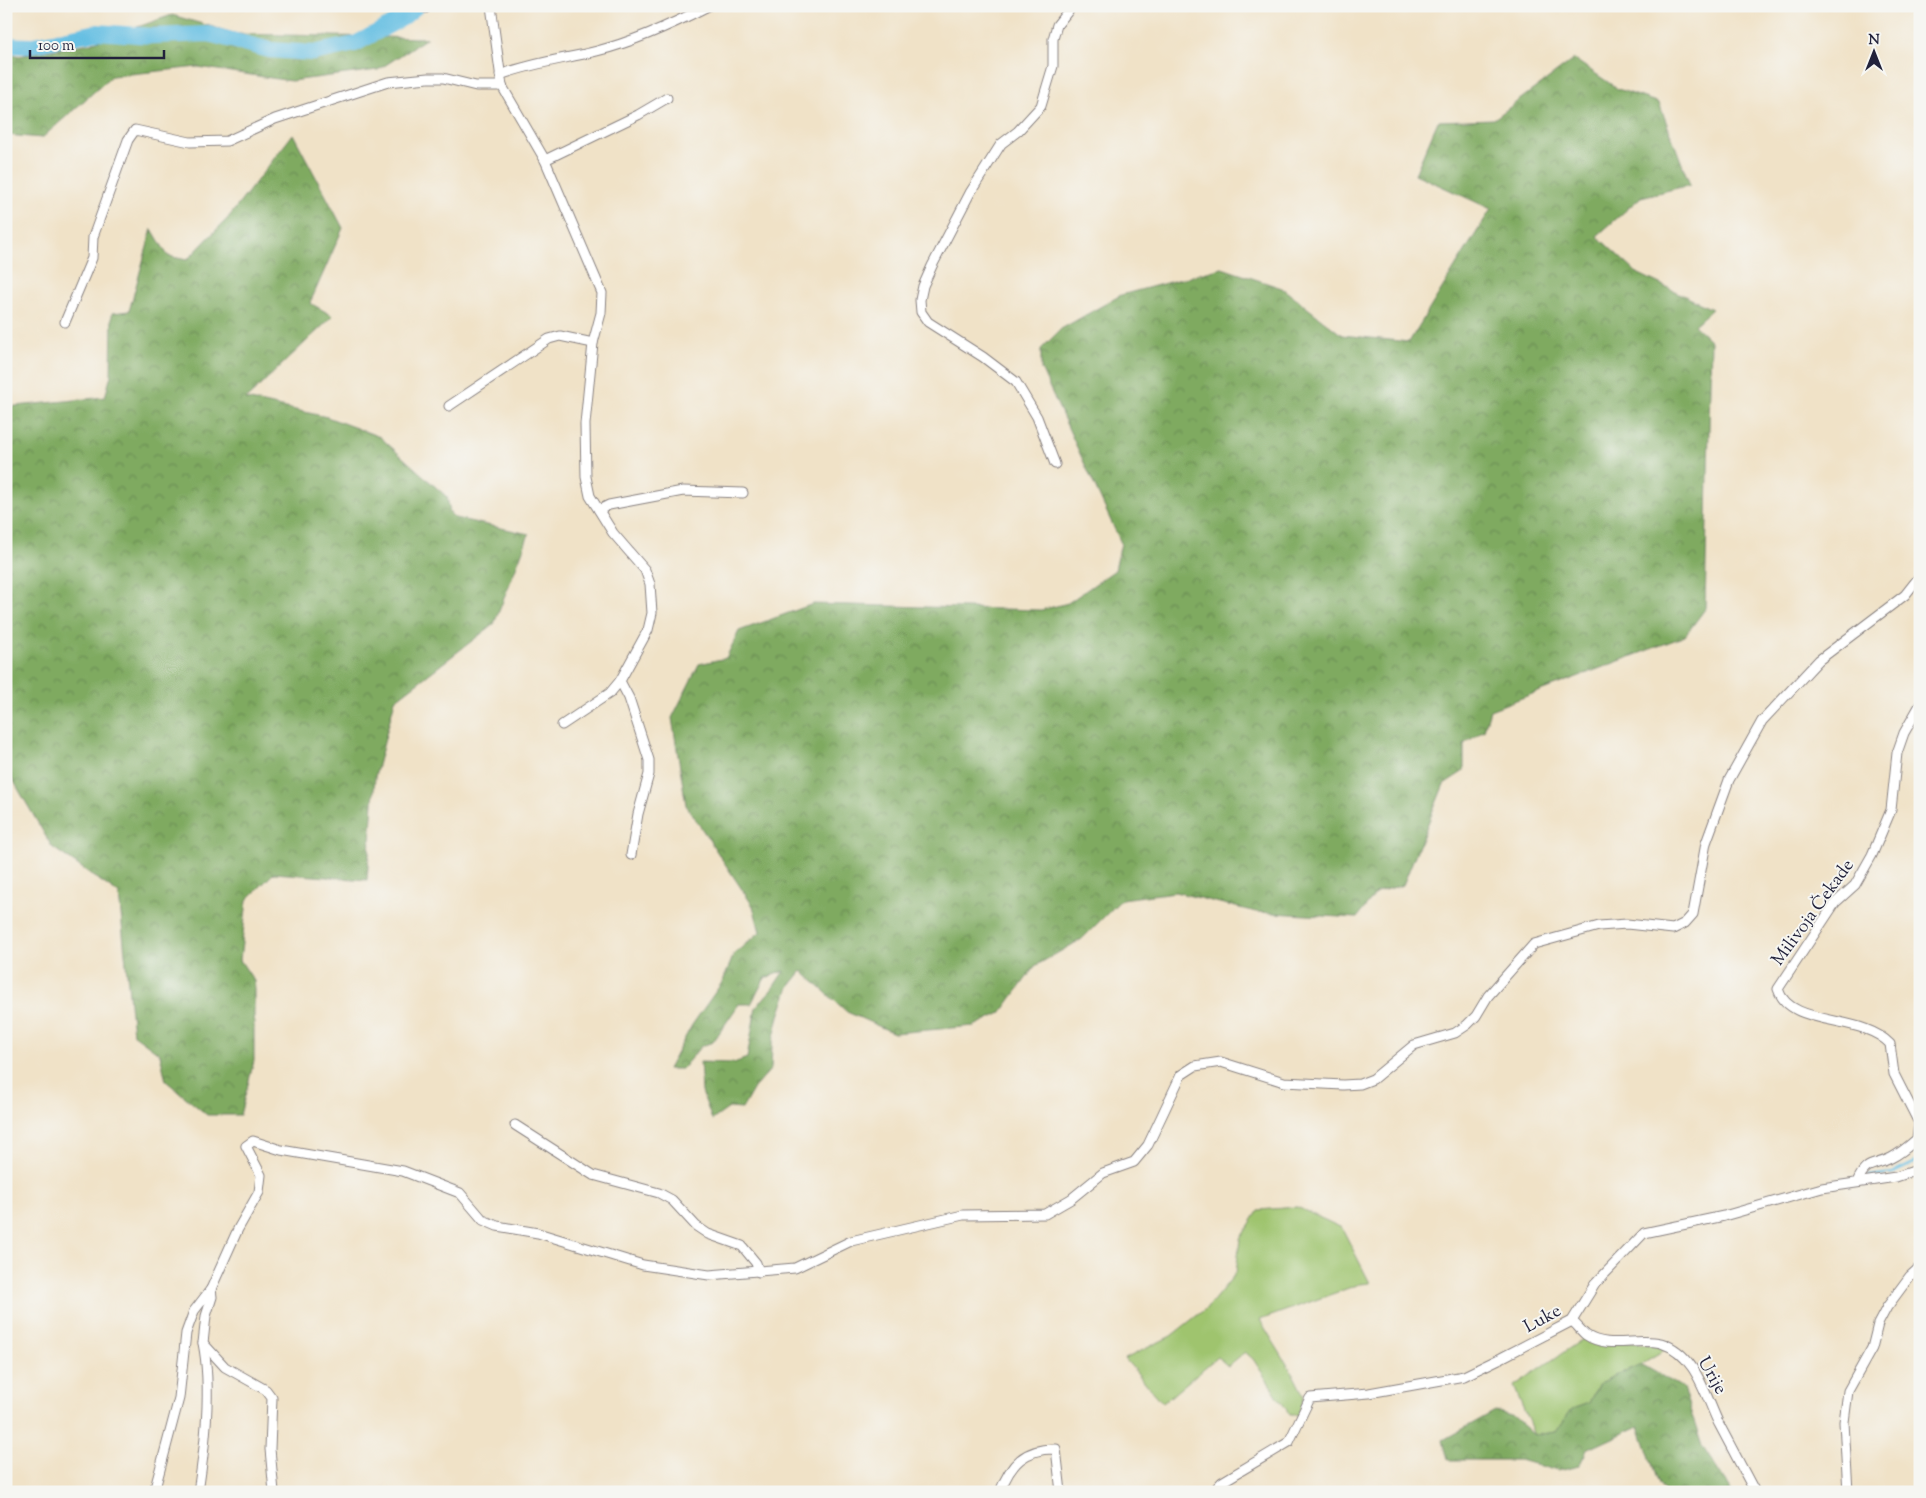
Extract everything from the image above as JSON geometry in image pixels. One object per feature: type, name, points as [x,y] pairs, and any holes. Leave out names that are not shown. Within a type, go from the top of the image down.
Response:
[{"type":"street","points":[[490,6],[502,86],[545,160],[602,293],[601,313],[593,343],[584,452],[590,496],[613,533],[644,570],[650,584],[652,613],[648,630],[620,681],[610,693],[562,725]]},
{"type":"street","points":[[500,75],[518,68],[599,50],[659,28],[708,6]]},
{"type":"street","points":[[1055,464],[1037,417],[1016,382],[983,357],[928,322],[921,312],[920,300],[923,286],[932,266],[970,193],[1001,144],[1018,131],[1041,106],[1053,66],[1053,39],[1057,25],[1072,6]]},
{"type":"street","points":[[65,322],[92,258],[93,237],[128,140],[135,130],[190,142],[227,141],[274,119],[388,82],[443,78],[476,86],[502,86]]},
{"type":"street","points":[[545,160],[638,115],[667,98]]},
{"type":"street","points":[[449,406],[548,339],[560,336],[593,343]]},
{"type":"street","points":[[599,510],[609,505],[683,491],[743,493]]},
{"type":"street","points":[[154,1492],[179,1398],[186,1333],[194,1311],[211,1289],[238,1229],[259,1192],[261,1175],[246,1146],[253,1141],[281,1150],[404,1171],[460,1193],[483,1220],[497,1226],[538,1233],[643,1265],[708,1275],[795,1268],[851,1241],[963,1214],[1045,1214],[1071,1200],[1103,1173],[1134,1162],[1148,1145],[1181,1075],[1195,1066],[1221,1062],[1284,1082],[1360,1084],[1373,1079],[1414,1045],[1455,1033],[1467,1025],[1476,1016],[1488,996],[1534,944],[1599,926],[1627,924],[1673,928],[1685,923],[1693,914],[1706,842],[1729,780],[1762,721],[1819,660],[1906,595],[1920,576]]},
{"type":"street","points":[[620,681],[629,698],[649,760],[649,774],[631,855]]},
{"type":"street","name":"Milivoja Čekade","points":[[1857,1182],[1862,1171],[1870,1164],[1890,1159],[1917,1139],[1919,1123],[1894,1074],[1890,1044],[1870,1031],[1847,1022],[1798,1012],[1780,995],[1778,989],[1835,904],[1855,884],[1872,855],[1891,810],[1897,753],[1904,733],[1920,705]]},
{"type":"street","points":[[515,1125],[593,1175],[660,1193],[672,1200],[696,1226],[708,1234],[742,1246],[756,1263],[759,1272]]},
{"type":"street","name":"Luke","points":[[1213,1492],[1222,1482],[1288,1442],[1310,1398],[1368,1393],[1464,1376],[1572,1321],[1595,1284],[1644,1233],[1724,1216],[1822,1188],[1896,1177],[1920,1169]]},
{"type":"street","points":[[1848,1492],[1844,1422],[1848,1390],[1869,1354],[1878,1324],[1887,1307],[1910,1276],[1920,1267]]},
{"type":"street","points":[[198,1492],[202,1466],[208,1368],[203,1342],[206,1316],[212,1297],[211,1289]]},
{"type":"street","name":"Urije","points":[[1572,1321],[1584,1334],[1594,1339],[1607,1342],[1653,1342],[1677,1351],[1701,1381],[1719,1423],[1755,1492]]},
{"type":"street","points":[[203,1342],[226,1367],[266,1390],[272,1398],[270,1448],[274,1492]]},
{"type":"street","points":[[1000,1492],[1006,1474],[1014,1463],[1040,1448],[1056,1449],[1061,1492]]},
{"type":"green space","points":[[172,15],[237,34],[427,38],[378,70],[291,81],[198,67],[112,76],[42,138],[6,135],[6,52],[19,56],[91,43]]},
{"type":"green space","points":[[1574,59],[1618,89],[1659,103],[1690,185],[1641,197],[1597,236],[1637,273],[1712,309],[1694,325],[1711,341],[1705,609],[1685,636],[1490,710],[1484,730],[1464,744],[1464,771],[1444,784],[1403,885],[1377,892],[1357,918],[1256,912],[1175,892],[1122,899],[1082,939],[1035,966],[1001,1013],[974,1026],[894,1033],[847,1012],[802,971],[789,987],[779,1016],[772,1045],[771,1069],[754,1088],[742,1109],[729,1108],[712,1120],[702,1092],[700,1062],[734,1063],[747,1058],[756,1007],[772,989],[784,971],[765,978],[751,1004],[739,1004],[713,1042],[701,1046],[682,1069],[668,1069],[692,1025],[723,981],[734,954],[760,932],[753,906],[686,805],[672,718],[699,664],[726,658],[739,631],[813,604],[1041,610],[1068,603],[1115,570],[1121,543],[1041,369],[1041,349],[1061,329],[1121,295],[1222,268],[1282,288],[1342,335],[1409,342],[1491,209],[1415,174],[1438,121],[1494,119]]},
{"type":"green space","points":[[293,134],[343,228],[310,303],[333,316],[246,399],[327,417],[380,437],[447,497],[450,513],[455,518],[529,534],[494,624],[395,700],[375,777],[367,880],[274,873],[247,900],[240,960],[254,981],[254,1061],[240,1115],[207,1115],[166,1081],[160,1054],[133,1034],[119,894],[52,847],[10,775],[6,774],[6,407],[105,397],[111,375],[112,313],[129,311],[152,229],[168,256],[187,260],[228,218]]},
{"type":"green space","points":[[1297,1207],[1342,1228],[1370,1283],[1360,1284],[1260,1320],[1293,1374],[1304,1396],[1298,1415],[1290,1415],[1253,1359],[1245,1352],[1228,1366],[1217,1357],[1163,1403],[1125,1359],[1171,1336],[1209,1306],[1236,1273],[1240,1239],[1259,1210]]},
{"type":"green space","points":[[1586,1337],[1669,1347],[1641,1364],[1599,1383],[1589,1403],[1572,1409],[1556,1432],[1534,1435],[1514,1386]]},
{"type":"green space","points":[[1641,1364],[1683,1388],[1702,1446],[1732,1492],[1665,1492],[1659,1484],[1639,1426],[1587,1450],[1579,1466],[1557,1471],[1520,1460],[1448,1460],[1443,1440],[1495,1411],[1514,1417],[1534,1435],[1556,1432],[1572,1409],[1589,1403],[1599,1383]]},
{"type":"waterway","points":[[6,45],[28,46],[97,32],[152,36],[209,34],[270,50],[313,53],[355,44],[403,18],[417,6]]},
{"type":"waterway","points":[[1868,1176],[1893,1173],[1920,1160]]}]
